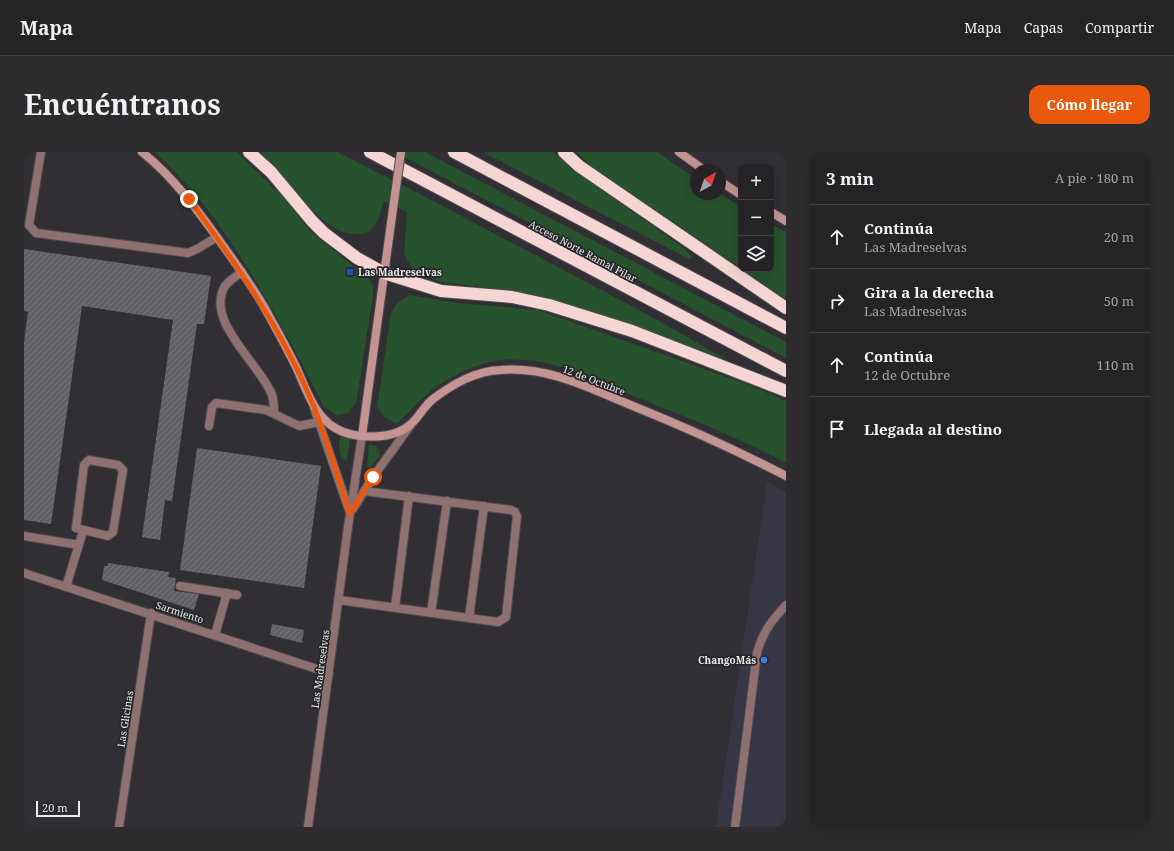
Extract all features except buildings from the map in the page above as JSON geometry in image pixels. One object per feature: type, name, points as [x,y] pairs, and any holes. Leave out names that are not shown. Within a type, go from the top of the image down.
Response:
[{"type":"highway","points":[[249,152],[271,172],[324,233],[357,258],[384,273],[441,291],[512,297],[549,305],[632,331],[786,391]]},
{"type":"highway","name":"Acceso Norte Ramal Pilar","points":[[370,152],[786,371]]},
{"type":"highway","points":[[454,152],[786,328]]},
{"type":"highway","points":[[564,152],[578,166],[786,308]]},
{"type":"street","points":[[41,152],[29,225],[36,233],[188,253],[197,250],[217,237]]},
{"type":"street","name":"12 de Octubre","points":[[142,152],[154,162],[185,194],[242,272],[274,325],[314,408],[326,422],[337,429],[362,436],[380,437],[390,435],[410,426],[431,401],[465,378],[496,370],[528,370],[553,374],[586,386],[684,427],[786,476]]},
{"type":"street","points":[[350,514],[401,152]]},
{"type":"street","points":[[678,152],[695,164]]},
{"type":"street","points":[[726,185],[738,193]]},
{"type":"street","points":[[774,214],[786,221]]},
{"type":"street","points":[[242,272],[226,284],[221,307],[222,314],[229,330],[272,394],[274,413]]},
{"type":"street","points":[[209,426],[212,407],[216,403],[258,408],[274,413],[299,426],[319,422]]},
{"type":"street","name":"Las Madreselvas","points":[[314,408],[350,514]]},
{"type":"street","name":"Las Madreselvas","points":[[308,827],[350,514],[364,491],[410,426]]},
{"type":"street","points":[[89,460],[121,466],[123,470],[113,532],[108,536],[83,531],[76,528],[75,525],[84,465],[89,460]]},
{"type":"street","points":[[339,600],[498,622],[506,617],[517,516],[515,512],[511,510],[484,506],[364,491]]},
{"type":"street","points":[[395,608],[410,496]]},
{"type":"street","points":[[431,613],[447,501]]},
{"type":"street","points":[[468,618],[484,506]]},
{"type":"street","points":[[66,586],[83,531]]},
{"type":"street","points":[[24,536],[79,545]]},
{"type":"street","name":"Sarmiento","points":[[24,573],[151,613],[329,673]]},
{"type":"street","points":[[180,586],[237,595]]},
{"type":"street","points":[[215,635],[227,594]]},
{"type":"street","points":[[735,827],[757,652],[762,636],[768,626],[786,605]]},
{"type":"street","name":"Las Glicinas","points":[[119,827],[151,613]]},
{"type":"shaded area","name":"ChangoMás","points":[[767,482],[786,492],[786,827],[716,827]]},
{"type":"green space","points":[[155,152],[237,152],[286,200],[309,230],[369,279],[373,285],[373,296],[356,403],[348,413],[337,415],[324,407],[270,305],[229,239],[182,179]]},
{"type":"green space","points":[[260,152],[337,152],[643,312],[724,358],[717,357],[547,298],[520,292],[442,282],[424,276],[415,271],[404,253],[407,212],[383,201],[377,222],[371,230],[361,234],[347,233],[333,227],[306,204],[271,162]]},
{"type":"green space","points":[[395,152],[425,152],[786,342],[786,358]]},
{"type":"green space","points":[[483,152],[553,152],[576,172],[685,249],[692,257],[690,259],[687,258]]},
{"type":"green space","points":[[576,152],[657,152],[690,175],[690,200],[726,200],[726,198],[738,205],[738,266],[594,168]]},
{"type":"green space","points":[[774,226],[786,232],[786,299],[746,272],[774,272]]},
{"type":"green space","points":[[410,295],[456,303],[538,310],[749,385],[786,401],[786,463],[728,435],[585,375],[541,362],[515,359],[489,362],[463,372],[430,392],[397,423],[392,422],[384,417],[377,407],[391,313],[397,303]]},
{"type":"green space","points":[[340,437],[350,438],[347,461],[341,458],[339,445]]},
{"type":"green space","points":[[369,444],[376,446],[380,455],[370,468],[367,468]]},
{"type":"place","name":"Las Madreselvas","points":[[350,272]]},
{"type":"place","name":"ChangoMás","points":[[764,660]]},
{"type":"route","points":[[189,199],[242,272],[267,311],[296,368],[314,408],[350,514],[373,477]]}]
